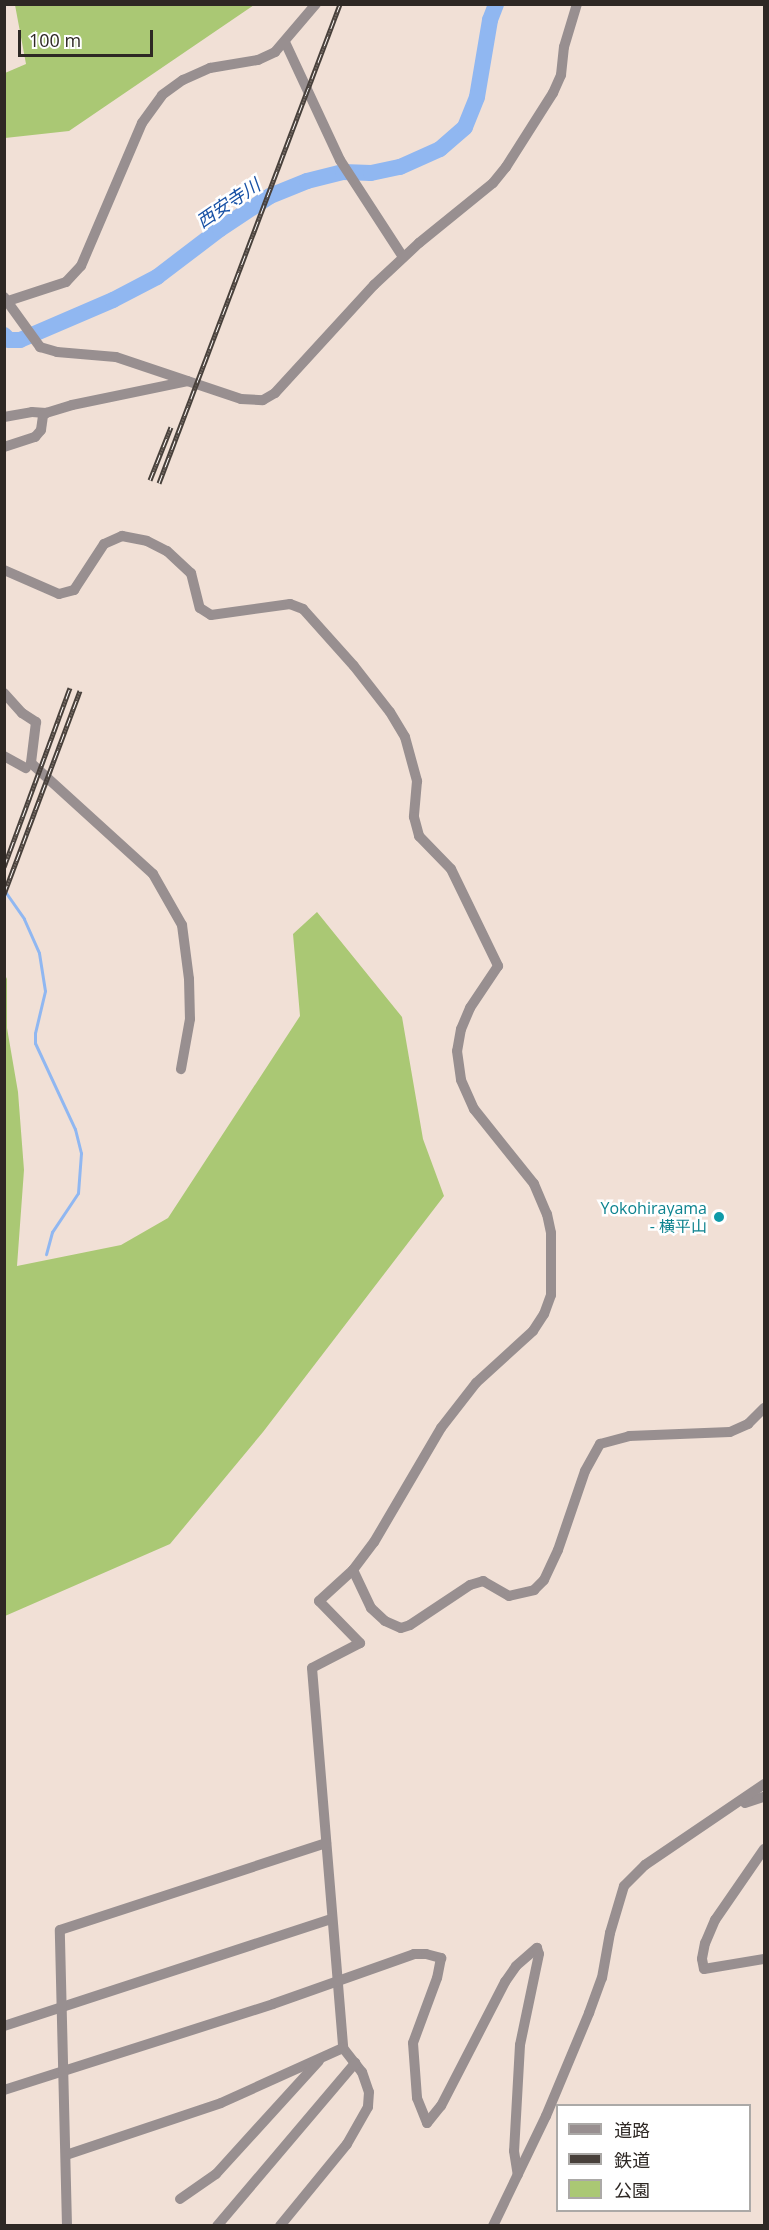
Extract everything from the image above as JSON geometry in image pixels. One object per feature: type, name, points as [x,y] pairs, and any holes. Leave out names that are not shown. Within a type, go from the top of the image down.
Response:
[{"type":"street","points":[[316,4],[275,52],[258,60],[210,68],[183,80],[162,95],[142,123],[81,266],[66,282],[6,299],[40,347],[57,352],[116,357],[255,401],[275,393],[364,295],[403,257],[481,193],[507,167],[553,93],[561,75],[566,37],[577,4]]},
{"type":"street","points":[[285,42],[340,160],[403,257]]},
{"type":"street","points":[[4,417],[32,412],[46,413],[72,405],[188,381]]},
{"type":"street","points":[[4,447],[35,437],[41,430],[43,415],[46,413]]},
{"type":"street","points":[[4,570],[59,594],[74,590],[104,544],[122,536],[147,541],[157,546],[191,573],[200,608],[211,615],[290,604],[303,609],[354,666],[390,712],[405,737],[417,781],[414,818],[419,836],[451,869],[498,966],[470,1008],[461,1029],[457,1051],[459,1069],[474,1109],[534,1184],[547,1215],[553,1271],[551,1295],[544,1314],[533,1331],[482,1376],[441,1428],[374,1542],[353,1570],[319,1601],[360,1643],[312,1668],[343,2048],[362,2072],[369,2092],[368,2107],[347,2144],[280,2226]]},
{"type":"street","points":[[4,693],[22,713],[36,722],[31,763],[153,874],[182,925],[189,979],[190,1019],[181,1069]]},
{"type":"street","points":[[4,756],[26,768]]},
{"type":"street","points":[[353,1570],[371,1608],[385,1621],[401,1628],[411,1625],[470,1585],[483,1581],[508,1596],[534,1590],[544,1580],[558,1550],[585,1470],[600,1444],[629,1436],[730,1431],[748,1424],[765,1408]]},
{"type":"street","points":[[493,2226],[518,2175],[589,2013],[602,1978],[610,1933],[624,1887],[645,1865],[765,1784]]},
{"type":"street","points":[[734,1807],[765,1797]]},
{"type":"street","points":[[67,2226],[60,1930],[326,1843]]},
{"type":"street","points":[[765,1849],[716,1920],[705,1943],[702,1959],[704,1969],[765,1959]]},
{"type":"street","points":[[4,2026],[332,1919]]},
{"type":"street","points":[[4,2090],[337,1982],[414,1954],[426,1954],[441,1958],[437,1978],[413,2043],[417,2098],[427,2123],[441,2106],[505,1982],[516,1966],[537,1948],[539,1954],[520,2045],[514,2151],[518,2175]]},
{"type":"street","points":[[66,2155],[220,2103],[343,2048]]},
{"type":"street","points":[[180,2199],[216,2174],[321,2058]]},
{"type":"street","points":[[217,2226],[355,2063]]},
{"type":"green space","points":[[15,4],[254,5],[69,131],[5,138],[5,73],[26,64]]},
{"type":"green space","points":[[317,912],[402,1017],[423,1139],[444,1196],[263,1432],[170,1544],[5,1616],[5,975],[7,979],[7,1028],[18,1092],[24,1170],[17,1266],[121,1245],[168,1218],[300,1016],[293,934]]},
{"type":"waterway","name":"西安寺川","points":[[4,335],[9,340],[20,340],[113,300],[157,277],[220,229],[270,196],[307,181],[343,172],[371,173],[400,167],[440,149],[465,127],[477,97],[490,20],[496,4]]},
{"type":"waterway","points":[[4,890],[24,919],[39,953],[45,991],[35,1033],[35,1043],[75,1129],[81,1153],[78,1193],[52,1232],[46,1254]]},
{"type":"railway","points":[[159,483],[340,4]]},
{"type":"railway","points":[[150,480],[171,427]]},
{"type":"railway","points":[[4,867],[70,688]]},
{"type":"railway","points":[[4,894],[80,691]]},
{"type":"place","name":"Yokohirayama - 横平山","points":[[719,1217]]}]
